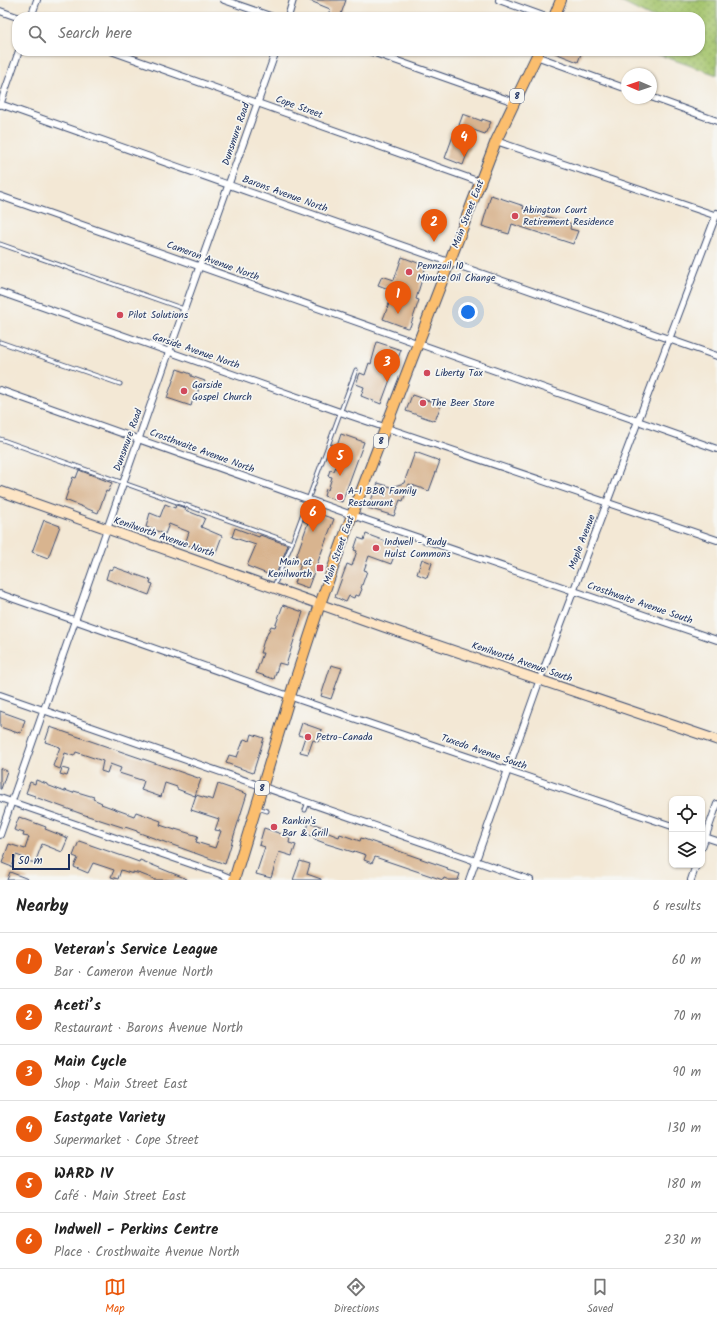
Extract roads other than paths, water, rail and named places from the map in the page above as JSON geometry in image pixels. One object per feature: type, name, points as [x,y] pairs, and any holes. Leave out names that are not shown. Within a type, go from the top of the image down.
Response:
[{"type":"main road","points":[[556,12],[562,0]]},
{"type":"main road","name":"Main Street East","points":[[234,880],[290,696],[320,604],[352,515],[496,141],[537,56]]},
{"type":"main road","name":"Kenilworth Avenue North","points":[[0,491],[320,604]]},
{"type":"main road","name":"Kenilworth Avenue South","points":[[320,604],[717,740]]},
{"type":"street","points":[[33,12],[37,0]]},
{"type":"street","points":[[224,0],[258,12]]},
{"type":"street","points":[[289,12],[293,0]]},
{"type":"street","points":[[499,0],[532,12]]},
{"type":"street","points":[[0,11],[12,15]]},
{"type":"street","points":[[0,104],[17,56]]},
{"type":"street","name":"Cope Street","points":[[125,56],[480,182]]},
{"type":"street","name":"Dunsmure Road","points":[[0,835],[199,266],[274,56]]},
{"type":"street","points":[[383,56],[514,102]]},
{"type":"street","points":[[543,56],[621,87]]},
{"type":"street","points":[[657,100],[717,121]]},
{"type":"street","name":"Barons Avenue North","points":[[0,104],[229,184],[449,264],[717,356]]},
{"type":"street","points":[[496,141],[717,215]]},
{"type":"street","name":"Cameron Avenue North","points":[[0,196],[717,448]]},
{"type":"street","name":"Maple Avenue","points":[[469,880],[540,679],[668,340],[717,215]]},
{"type":"street","name":"Garside Avenue North","points":[[0,292],[340,412],[717,540]]},
{"type":"street","name":"Crosthwaite Avenue North","points":[[0,390],[352,515]]},
{"type":"street","name":"Crosthwaite Avenue South","points":[[352,515],[717,640]]},
{"type":"street","name":"Tuxedo Avenue South","points":[[0,594],[290,696],[669,825]]},
{"type":"street","points":[[0,695],[262,788],[308,802],[530,880]]},
{"type":"street","points":[[0,798],[234,880]]},
{"type":"street","points":[[705,834],[717,804]]},
{"type":"street","points":[[705,837],[717,842]]},
{"type":"street","points":[[691,880],[695,868]]},
{"type":"lane","points":[[0,244],[184,309]]},
{"type":"lane","points":[[0,342],[120,384]]},
{"type":"lane","points":[[274,588],[356,370]]},
{"type":"lane","points":[[0,439],[292,543]]},
{"type":"lane","points":[[305,810],[308,802]]},
{"type":"lane","points":[[256,807],[267,811]]},
{"type":"place","name":"Eastgate Variety","points":[[464,157]]},
{"type":"place","name":"Abington Court Retirement Residence","points":[[515,216]]},
{"type":"place","name":"Aceti’s","points":[[434,242]]},
{"type":"place","name":"Pennzoil 10 Minute Oil Change","points":[[409,272]]},
{"type":"place","name":"Veteran's Service League","points":[[398,314]]},
{"type":"place","name":"Pilot Solutions","points":[[120,315]]},
{"type":"place","name":"Liberty Tax","points":[[427,373]]},
{"type":"place","name":"Main Cycle","points":[[387,382]]},
{"type":"place","name":"Garside Gospel Church","points":[[184,391]]},
{"type":"place","name":"The Beer Store","points":[[423,403]]},
{"type":"place","name":"WARD IV","points":[[340,476]]},
{"type":"place","name":"A-1 BBQ Family Restaurant","points":[[340,497]]},
{"type":"place","name":"Indwell - Perkins Centre","points":[[313,532]]},
{"type":"place","name":"Indwell - Rudy Hulst Commons","points":[[376,548]]},
{"type":"place","name":"Main at Kenilworth","points":[[320,568]]},
{"type":"place","name":"Petro-Canada","points":[[308,737]]},
{"type":"place","name":"Rankin's Bar & Grill","points":[[274,827]]}]
